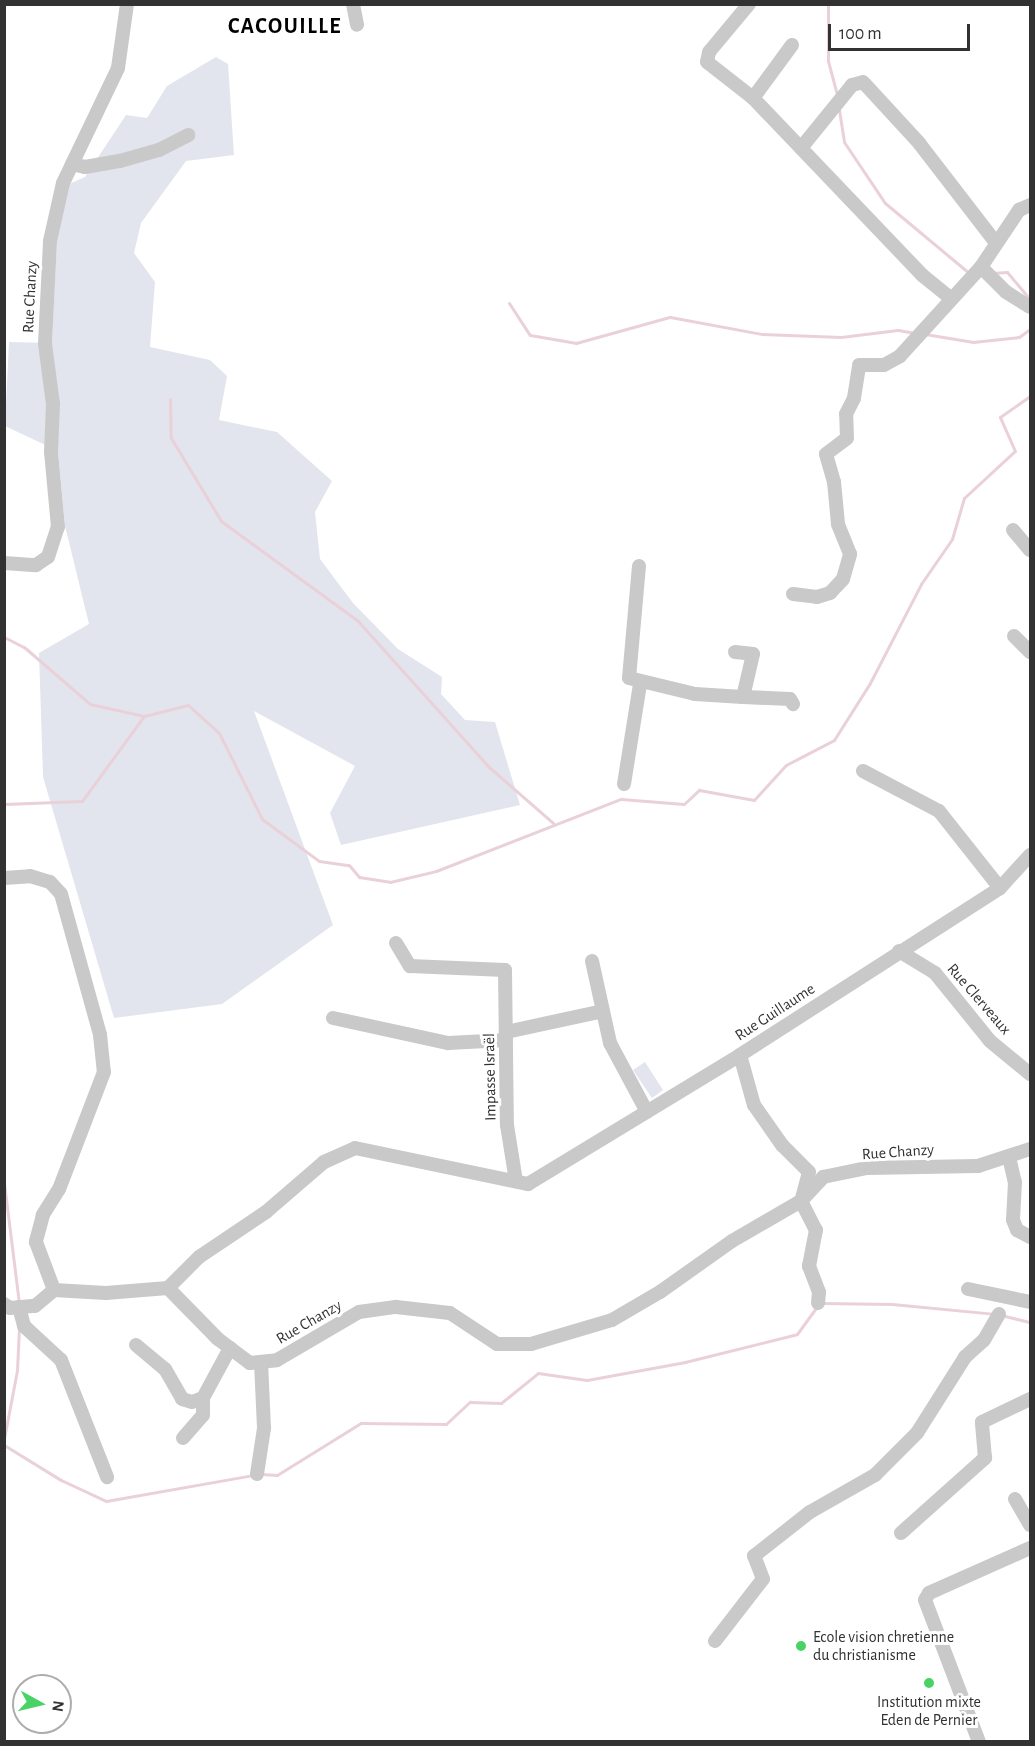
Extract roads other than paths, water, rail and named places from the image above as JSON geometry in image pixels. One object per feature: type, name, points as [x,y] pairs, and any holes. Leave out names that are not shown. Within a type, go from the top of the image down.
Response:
[{"type":"street","name":"Rue Chanzy","points":[[4,563],[36,565],[48,557],[58,527],[51,452],[53,404],[45,343],[50,241],[63,183],[118,68],[127,4]]},
{"type":"street","points":[[353,4],[357,25]]},
{"type":"street","points":[[749,4],[710,52],[707,62],[753,98],[922,275],[950,298]]},
{"type":"street","points":[[753,98],[792,45]]},
{"type":"street","points":[[801,148],[852,86],[863,82],[920,143],[996,243]]},
{"type":"street","points":[[72,164],[85,167],[120,161],[159,150],[188,135]]},
{"type":"street","points":[[793,594],[817,597],[830,593],[843,579],[850,554],[838,524],[834,482],[826,454],[847,438],[846,414],[854,398],[860,365],[884,365],[900,356],[950,298],[981,267],[1019,210],[1030,205]]},
{"type":"street","points":[[981,267],[1006,291],[1030,307]]},
{"type":"street","points":[[1013,530],[1030,550]]},
{"type":"street","points":[[639,566],[628,675],[640,684],[695,694],[790,699],[792,704]]},
{"type":"street","points":[[1014,636],[1030,652]]},
{"type":"street","points":[[735,652],[753,654],[743,697]]},
{"type":"street","points":[[624,784],[640,684]]},
{"type":"street","points":[[863,771],[939,811],[1000,888]]},
{"type":"street","name":"Rue Guillaume","points":[[522,1183],[740,1055],[1000,888],[1030,855]]},
{"type":"street","points":[[4,878],[40,879],[50,882],[61,894],[100,1035],[104,1072],[59,1189],[43,1215],[36,1242],[54,1290]]},
{"type":"street","name":"Impasse Israël","points":[[396,942],[410,966],[505,970],[507,1125],[522,1183]]},
{"type":"street","name":"Rue Clerveaux","points":[[899,951],[935,973],[990,1041],[1030,1074]]},
{"type":"street","points":[[592,961],[610,1043],[646,1112]]},
{"type":"street","points":[[333,1018],[448,1043],[506,1036],[603,1011]]},
{"type":"street","points":[[740,1055],[754,1105],[782,1145],[809,1172],[801,1201],[816,1230],[809,1266],[819,1292],[818,1303]]},
{"type":"street","points":[[4,1304],[19,1307],[35,1305],[54,1290],[106,1293],[168,1288],[199,1257],[266,1212],[324,1162],[355,1148],[522,1183]]},
{"type":"street","name":"Rue Chanzy","points":[[261,1362],[277,1360],[359,1312],[396,1307],[450,1313],[497,1344],[542,1341],[612,1320],[660,1292],[732,1241],[801,1201],[823,1177],[867,1168],[978,1166],[1030,1149]]},
{"type":"street","points":[[1009,1157],[1015,1182],[1013,1220],[1017,1230],[1030,1237]]},
{"type":"street","points":[[168,1288],[230,1348],[250,1363],[261,1362],[264,1428],[257,1474]]},
{"type":"street","points":[[968,1289],[1030,1302]]},
{"type":"street","points":[[19,1307],[24,1326],[61,1360],[107,1477]]},
{"type":"street","points":[[715,1641],[746,1596],[763,1579],[754,1556],[810,1512],[882,1468],[917,1433],[965,1357],[984,1340],[999,1314]]},
{"type":"street","points":[[136,1344],[165,1370],[182,1399],[192,1402],[203,1398]]},
{"type":"street","points":[[183,1438],[203,1415],[203,1398],[230,1348]]},
{"type":"street","points":[[901,1533],[985,1458],[982,1422],[1030,1399]]},
{"type":"street","points":[[1015,1499],[1030,1525]]},
{"type":"street","points":[[979,1742],[925,1600],[929,1593],[1030,1548]]},
{"type":"waterway","points":[[828,4],[828,61],[837,94]]},
{"type":"waterway","points":[[839,110],[844,142],[885,203],[969,273]]},
{"type":"waterway","points":[[992,273],[1007,272],[1030,299]]},
{"type":"waterway","points":[[509,303],[530,335],[576,343],[670,317],[762,334],[841,337],[898,330],[915,333]]},
{"type":"waterway","points":[[925,334],[973,342],[1019,337],[1030,329]]},
{"type":"waterway","points":[[4,637],[24,647],[90,704],[144,716],[188,705],[219,733],[262,819],[319,861],[349,865],[359,877],[390,882],[436,871],[621,799],[684,804],[699,790],[754,800],[786,765],[834,740],[870,683],[921,584],[952,539],[964,498],[1015,451],[1000,417],[1030,396]]},
{"type":"waterway","points":[[170,399],[171,438],[221,521],[357,620],[489,767],[553,823]]},
{"type":"waterway","points":[[4,804],[82,801],[144,716]]},
{"type":"waterway","points":[[4,1183],[19,1303]]},
{"type":"waterway","points":[[822,1303],[892,1304],[995,1314]]},
{"type":"waterway","points":[[262,1474],[277,1475],[361,1423],[446,1424],[470,1402],[501,1403],[538,1373],[587,1380],[685,1362],[797,1334],[817,1306]]},
{"type":"waterway","points":[[1001,1315],[1030,1322]]},
{"type":"waterway","points":[[4,1439],[17,1370],[19,1328]]},
{"type":"waterway","points":[[4,1445],[61,1480],[106,1501],[253,1475]]},
{"type":"place","name":"Ecole vision chretienne du christianisme","points":[[801,1646]]},
{"type":"place","name":"Institution mixte Eden de Pernier","points":[[929,1683]]},
{"type":"district","name":"CACOUILLE","points":[[285,27]]}]
